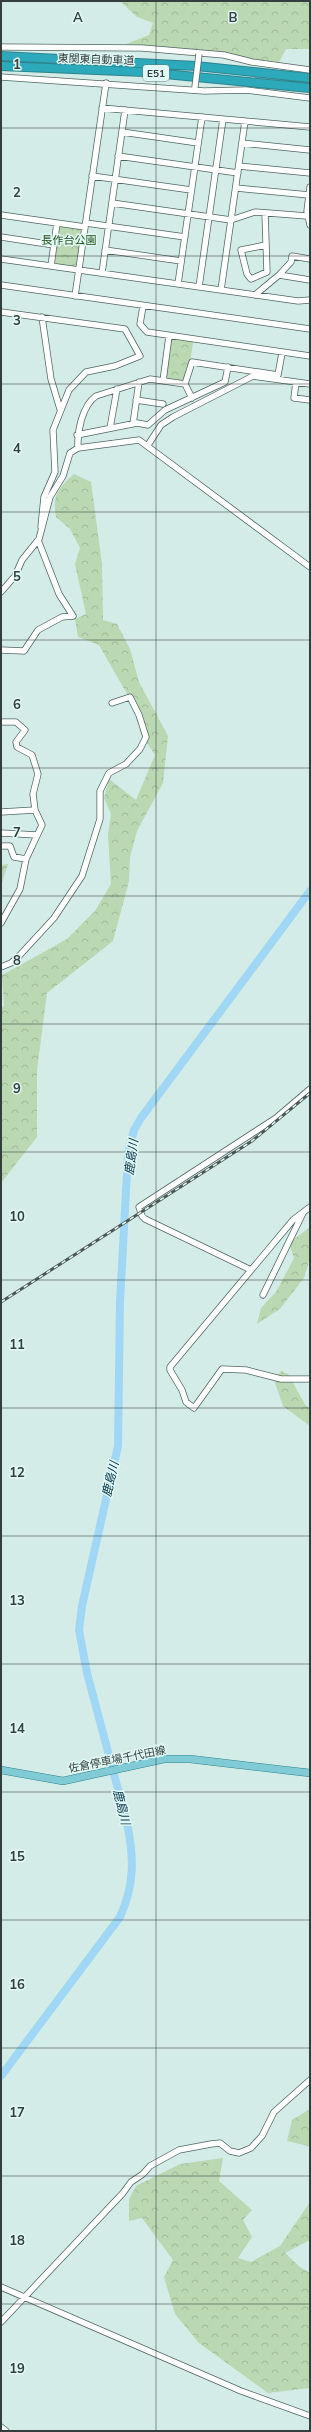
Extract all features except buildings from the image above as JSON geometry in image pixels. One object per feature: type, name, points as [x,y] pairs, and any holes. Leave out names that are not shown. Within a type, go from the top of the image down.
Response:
[{"type":"highway","name":"東関東自動車道","points":[[1,56],[196,66],[310,78]]},
{"type":"highway","name":"東関東自動車道","points":[[1,66],[144,72],[310,88]]},
{"type":"main road","name":"佐倉停車場千代田線","points":[[1,1770],[63,1781],[164,1759],[190,1759],[310,1773]]},
{"type":"street","points":[[1,47],[142,48],[224,55],[252,62],[310,70]]},
{"type":"street","points":[[195,88],[199,54]]},
{"type":"street","points":[[1,77],[246,90],[310,98]]},
{"type":"street","points":[[75,296],[106,83]]},
{"type":"street","points":[[102,108],[310,127]]},
{"type":"street","points":[[102,273],[125,110]]},
{"type":"street","points":[[178,284],[202,117]]},
{"type":"street","points":[[199,287],[223,119]]},
{"type":"street","points":[[221,290],[245,121]]},
{"type":"street","points":[[122,132],[198,143]]},
{"type":"street","points":[[242,143],[310,150]]},
{"type":"street","points":[[118,156],[238,173]]},
{"type":"street","points":[[239,166],[310,173]]},
{"type":"street","points":[[92,176],[191,190]]},
{"type":"street","points":[[310,187],[307,216],[310,225]]},
{"type":"street","points":[[236,188],[309,195]]},
{"type":"street","points":[[112,203],[231,220],[255,212],[307,216]]},
{"type":"street","points":[[265,213],[267,272],[251,279],[247,274],[241,250],[266,245]]},
{"type":"street","points":[[1,215],[57,223],[108,226],[185,237]]},
{"type":"street","points":[[51,266],[57,223]]},
{"type":"street","points":[[1,237],[54,245]]},
{"type":"street","points":[[105,250],[181,261]]},
{"type":"street","points":[[255,295],[280,275],[291,262],[292,256],[310,259]]},
{"type":"street","points":[[1,259],[298,301],[310,300]]},
{"type":"street","points":[[280,275],[310,280]]},
{"type":"street","points":[[1,286],[310,330]]},
{"type":"street","points":[[143,306],[140,324],[147,332],[310,356]]},
{"type":"street","points":[[1,312],[124,329],[140,356],[115,366],[86,372],[69,390],[60,409],[53,430],[55,472],[44,497],[40,526],[42,531]]},
{"type":"street","points":[[42,317],[51,379],[60,409]]},
{"type":"street","points":[[163,381],[169,336]]},
{"type":"street","points":[[192,398],[185,384],[192,362],[278,375],[282,353]]},
{"type":"street","points":[[77,435],[133,424],[148,425],[166,410],[225,382],[228,367]]},
{"type":"street","points":[[148,445],[161,425],[172,417],[253,376],[310,384]]},
{"type":"street","points":[[78,448],[77,435],[89,401],[96,396],[150,379],[185,384]]},
{"type":"street","points":[[133,424],[139,382]]},
{"type":"street","points":[[296,382],[294,398],[310,400]]},
{"type":"street","points":[[110,428],[117,389]]},
{"type":"street","points":[[136,400],[163,404]]},
{"type":"street","points":[[1,592],[12,580],[22,560],[38,540],[42,531],[50,497],[63,476],[70,453],[78,448],[139,440],[148,445],[310,567]]},
{"type":"street","points":[[1,650],[24,651],[38,630],[62,617],[73,616],[59,594],[38,540]]},
{"type":"street","points":[[1,967],[11,963],[19,956],[54,918],[82,876],[100,819],[100,791],[109,773],[126,764],[140,749],[146,737],[139,715],[130,697],[112,703]]},
{"type":"street","points":[[1,722],[16,722],[25,730],[16,742],[17,747],[32,755],[38,774],[33,794],[35,810],[42,826],[26,859],[20,889],[1,923]]},
{"type":"street","points":[[1,812],[35,810]]},
{"type":"street","points":[[1,833],[37,835]]},
{"type":"street","points":[[1,846],[10,846],[14,857],[26,859]]},
{"type":"street","points":[[251,1270],[146,1220],[142,1216],[139,1207],[276,1118],[310,1089]]},
{"type":"street","points":[[310,1207],[293,1220],[170,1367],[170,1370],[182,1390],[186,1402],[194,1408],[222,1368],[246,1370],[281,1379],[310,1378]]},
{"type":"street","points":[[263,1295],[303,1213]]},
{"type":"street","points":[[1,2322],[123,2193],[131,2182],[143,2174],[150,2166],[180,2150],[211,2144],[220,2143],[235,2153],[245,2152],[262,2136],[274,2112],[310,2080]]},
{"type":"street","points":[[1,2287],[241,2391],[310,2416]]},
{"type":"street","points":[[1,2427],[6,2431]]},
{"type":"green space","points":[[120,1],[310,1],[310,49],[286,49],[279,62],[126,44],[149,35],[153,23],[137,17]]},
{"type":"green space","name":"長作台公園","points":[[59,225],[82,228],[76,267],[55,264]]},
{"type":"green space","points":[[171,339],[193,342],[189,370],[183,382],[166,379]]},
{"type":"green space","points":[[74,474],[91,482],[102,564],[103,620],[117,624],[130,649],[139,682],[168,736],[163,783],[137,831],[130,857],[129,881],[113,941],[47,993],[37,1070],[37,1137],[1,1183],[1,1008],[4,1006],[2,975],[67,939],[95,911],[111,884],[108,835],[111,814],[104,798],[109,779],[136,800],[155,755],[141,734],[135,708],[99,645],[78,637],[75,619],[86,614],[75,564],[80,548],[70,529],[56,517],[55,510],[56,498],[60,488]]},
{"type":"green space","points":[[8,864],[2,883],[1,902],[1,865]]},
{"type":"green space","points":[[310,1227],[310,1258],[304,1278],[280,1309],[257,1324],[261,1308],[276,1292],[294,1258],[289,1243]]},
{"type":"green space","points":[[281,1371],[288,1374],[306,1406],[310,1407],[310,1426],[283,1406],[274,1380]]},
{"type":"green space","points":[[310,2109],[310,2149],[308,2146],[287,2141],[292,2120]]},
{"type":"green space","points":[[223,2158],[219,2181],[252,2210],[243,2220],[252,2237],[238,2258],[251,2262],[280,2246],[310,2202],[310,2240],[285,2253],[300,2267],[310,2273],[310,2388],[268,2393],[199,2343],[175,2314],[164,2277],[173,2260],[142,2218],[129,2221],[129,2199],[136,2186],[180,2164]]},
{"type":"waterway","name":"鹿島川","points":[[1,2076],[120,1917],[131,1882],[132,1859],[127,1823],[87,1673],[79,1630],[82,1606],[118,1446],[120,1302],[128,1154],[134,1130],[141,1118],[310,891]]},
{"type":"railway","points":[[1,1302],[252,1141],[310,1093]]}]
